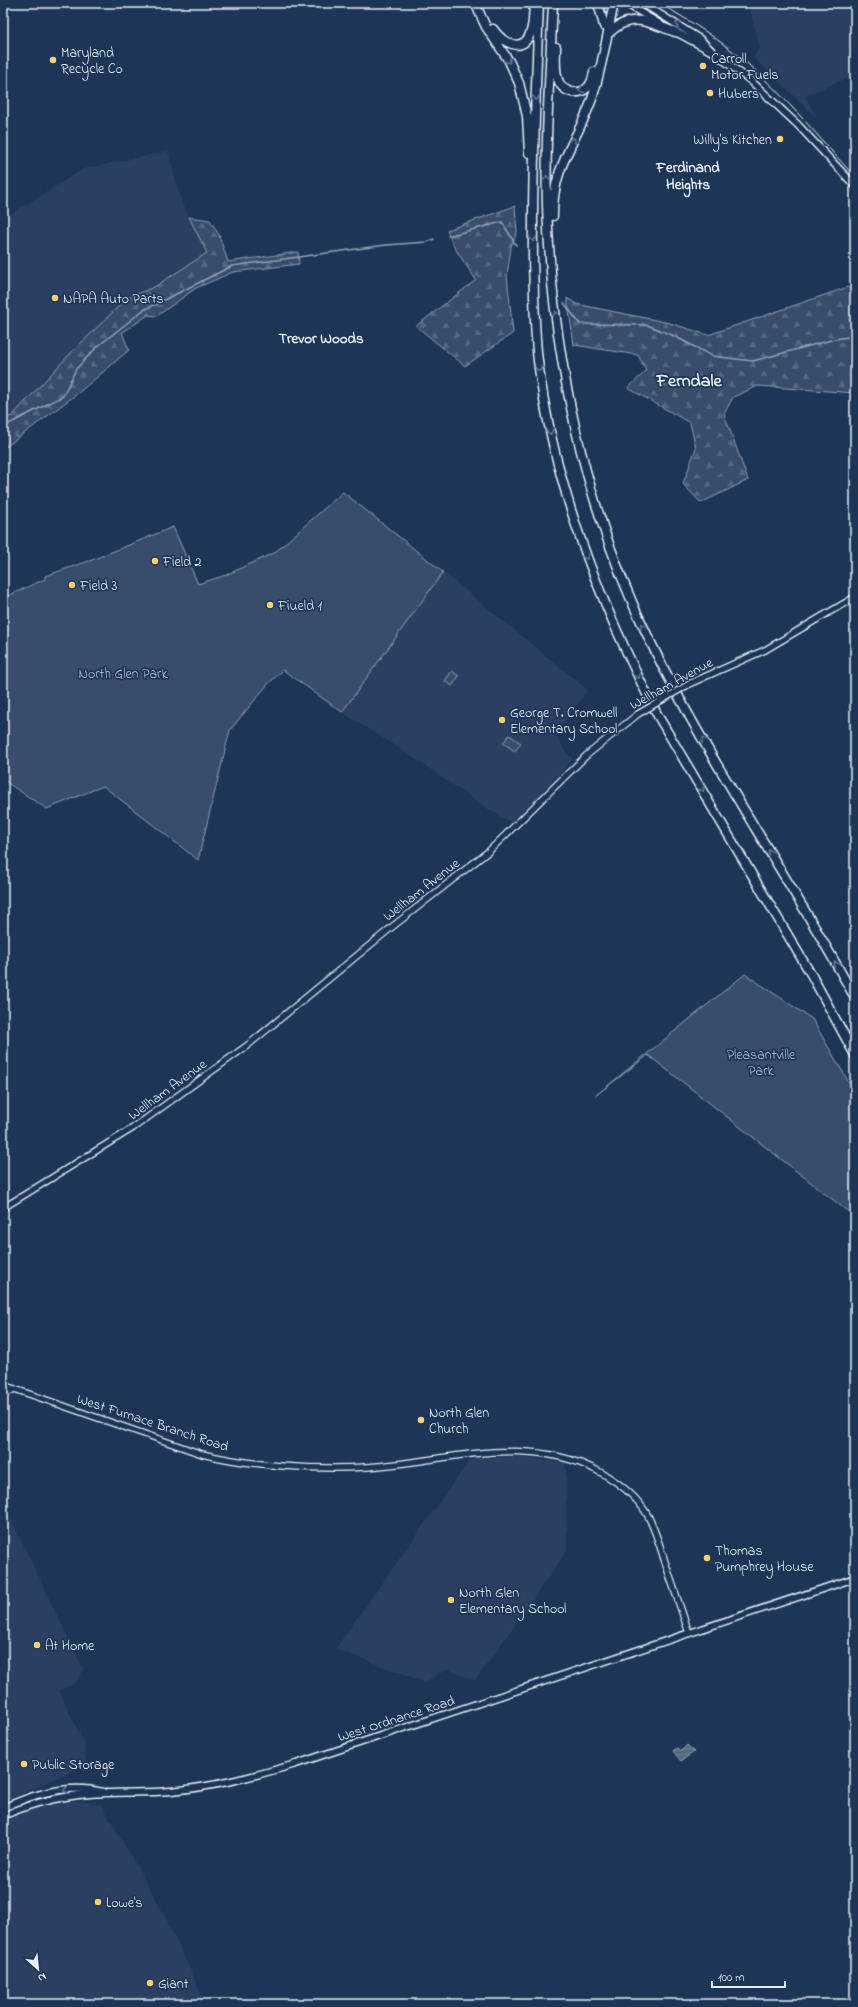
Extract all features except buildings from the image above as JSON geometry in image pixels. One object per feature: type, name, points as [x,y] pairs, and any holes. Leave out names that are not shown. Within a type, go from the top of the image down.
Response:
[{"type":"highway","points":[[475,3],[486,27],[512,66],[523,95],[528,122],[533,200]]},
{"type":"highway","points":[[481,3],[487,18],[498,36],[505,42],[514,45],[524,42],[530,35],[534,3]]},
{"type":"highway","points":[[539,3],[533,200],[535,324],[540,377],[548,422],[564,489],[589,564],[625,650],[658,716],[812,976],[855,1055]]},
{"type":"highway","points":[[553,3],[557,76],[562,86],[569,92],[579,92],[590,85],[609,3]]},
{"type":"highway","points":[[553,3],[547,170],[550,259],[561,346],[581,449],[600,514],[625,584],[649,639],[683,704],[855,998]]},
{"type":"highway","points":[[598,3],[604,26]]},
{"type":"highway","points":[[550,259],[553,226],[553,196],[556,183],[564,157],[592,100],[614,3]]},
{"type":"highway","points":[[607,35],[619,24],[633,20],[648,22],[675,32]]},
{"type":"main road","points":[[624,3],[714,53]]},
{"type":"main road","points":[[642,3],[700,39],[714,53],[751,81],[778,105],[855,186]]},
{"type":"main road","points":[[689,1633],[855,1578]]},
{"type":"main road","name":"West Ordnance Road","points":[[3,1816],[42,1801],[67,1796],[105,1793],[169,1792],[242,1780],[689,1633]]},
{"type":"main road","name":"West Ordnance Road","points":[[3,1808],[24,1799],[65,1789],[90,1789],[105,1793]]},
{"type":"street","name":"Wellham Avenue","points":[[3,1208],[133,1128],[248,1046],[392,927],[489,852],[587,755],[638,714],[691,683],[765,650],[855,597]]},
{"type":"street","name":"West Furnace Branch Road","points":[[3,1385],[202,1454],[232,1460],[320,1468],[358,1468],[406,1464],[482,1452],[518,1451],[548,1454],[580,1463],[606,1475],[624,1487],[646,1514],[656,1534],[689,1633]]},
{"type":"street","points":[[3,1395],[14,1389]]},
{"type":"shaded area","points":[[748,3],[855,3],[855,75],[805,96],[818,119],[753,57],[760,48]]},
{"type":"shaded area","points":[[168,151],[182,204],[208,253],[154,287],[127,298],[68,356],[12,416],[3,419],[3,219],[83,169]]},
{"type":"shaded area","points":[[443,572],[588,690],[556,733],[564,750],[573,759],[512,823],[483,806],[411,756],[342,712]]},
{"type":"shaded area","name":"North Glen Elementary School","points":[[526,1457],[566,1463],[567,1551],[475,1681],[448,1669],[425,1682],[335,1649],[471,1458]]},
{"type":"shaded area","points":[[11,1520],[84,1670],[75,1683],[59,1691],[85,1745],[86,1765],[3,1802],[3,1523]]},
{"type":"shaded area","points":[[687,1745],[694,1752],[681,1761],[673,1751],[677,1748],[681,1751]]},
{"type":"shaded area","points":[[62,1802],[88,1802],[102,1805],[164,1914],[206,2004],[3,2004],[3,1823],[23,1812]]},
{"type":"green space","points":[[515,206],[517,232],[511,247],[507,276],[513,333],[465,366],[416,326],[476,280],[454,247],[447,230]]},
{"type":"green space","points":[[189,217],[210,220],[219,235],[228,262],[298,252],[299,264],[233,272],[196,288],[157,316],[148,315],[122,333],[129,350],[77,394],[3,449],[3,419],[12,416],[68,356],[127,298],[154,287],[207,253]]},
{"type":"green space","points":[[848,287],[855,298],[855,393],[758,386],[733,397],[724,414],[748,480],[701,503],[683,484],[696,448],[690,423],[628,388],[646,371],[638,355],[574,345],[567,298],[576,304],[670,323],[708,335]]},
{"type":"green space","name":"North Glen Park","points":[[343,492],[443,572],[342,712],[283,670],[268,684],[230,730],[198,860],[103,786],[47,809],[3,780],[3,598],[45,579],[45,576],[92,560],[173,527],[198,584],[226,575],[274,553]]},
{"type":"green space","points":[[452,671],[459,676],[452,686],[445,681]]},
{"type":"green space","points":[[509,735],[521,743],[515,751],[503,743]]},
{"type":"green space","name":"Pleasantville Park","points":[[745,974],[812,1019],[855,1093],[855,1217],[648,1055],[595,1096]]},
{"type":"waterway","points":[[448,236],[502,222],[516,245]]},
{"type":"waterway","points":[[3,427],[63,396],[76,369],[97,347],[142,311],[232,266],[386,245],[427,242],[434,239]]},
{"type":"waterway","points":[[564,303],[580,324],[647,325],[672,335],[712,356],[753,361],[835,339],[855,336]]},
{"type":"tram line","points":[[659,3],[705,31],[748,64],[790,105],[855,177]]},
{"type":"place","name":"Maryland Recycle Co","points":[[53,60]]},
{"type":"place","name":"Carroll Motor Fuels","points":[[703,66]]},
{"type":"place","name":"Hubers","points":[[710,93]]},
{"type":"place","name":"Willy's Kitchen","points":[[780,139]]},
{"type":"place","name":"NAPA Auto Parts","points":[[55,298]]},
{"type":"place","name":"Field 2","points":[[155,561]]},
{"type":"place","name":"Field 3","points":[[72,585]]},
{"type":"place","name":"Fiueld 1","points":[[270,605]]},
{"type":"place","name":"George T. Cromwell Elementary School","points":[[502,720]]},
{"type":"place","name":"North Glen Church","points":[[421,1420]]},
{"type":"place","name":"Thomas Pumphrey House","points":[[707,1558]]},
{"type":"place","name":"North Glen Elementary School","points":[[451,1600]]},
{"type":"place","name":"At Home","points":[[37,1645]]},
{"type":"place","name":"Public Storage","points":[[24,1764]]},
{"type":"place","name":"Lowe's","points":[[98,1902]]},
{"type":"place","name":"Giant","points":[[150,1983]]},
{"type":"district","name":"Ferdinand Heights","points":[[688,176]]},
{"type":"district","name":"Trevor Woods","points":[[321,338]]},
{"type":"district","name":"Ferndale","points":[[689,380]]}]
